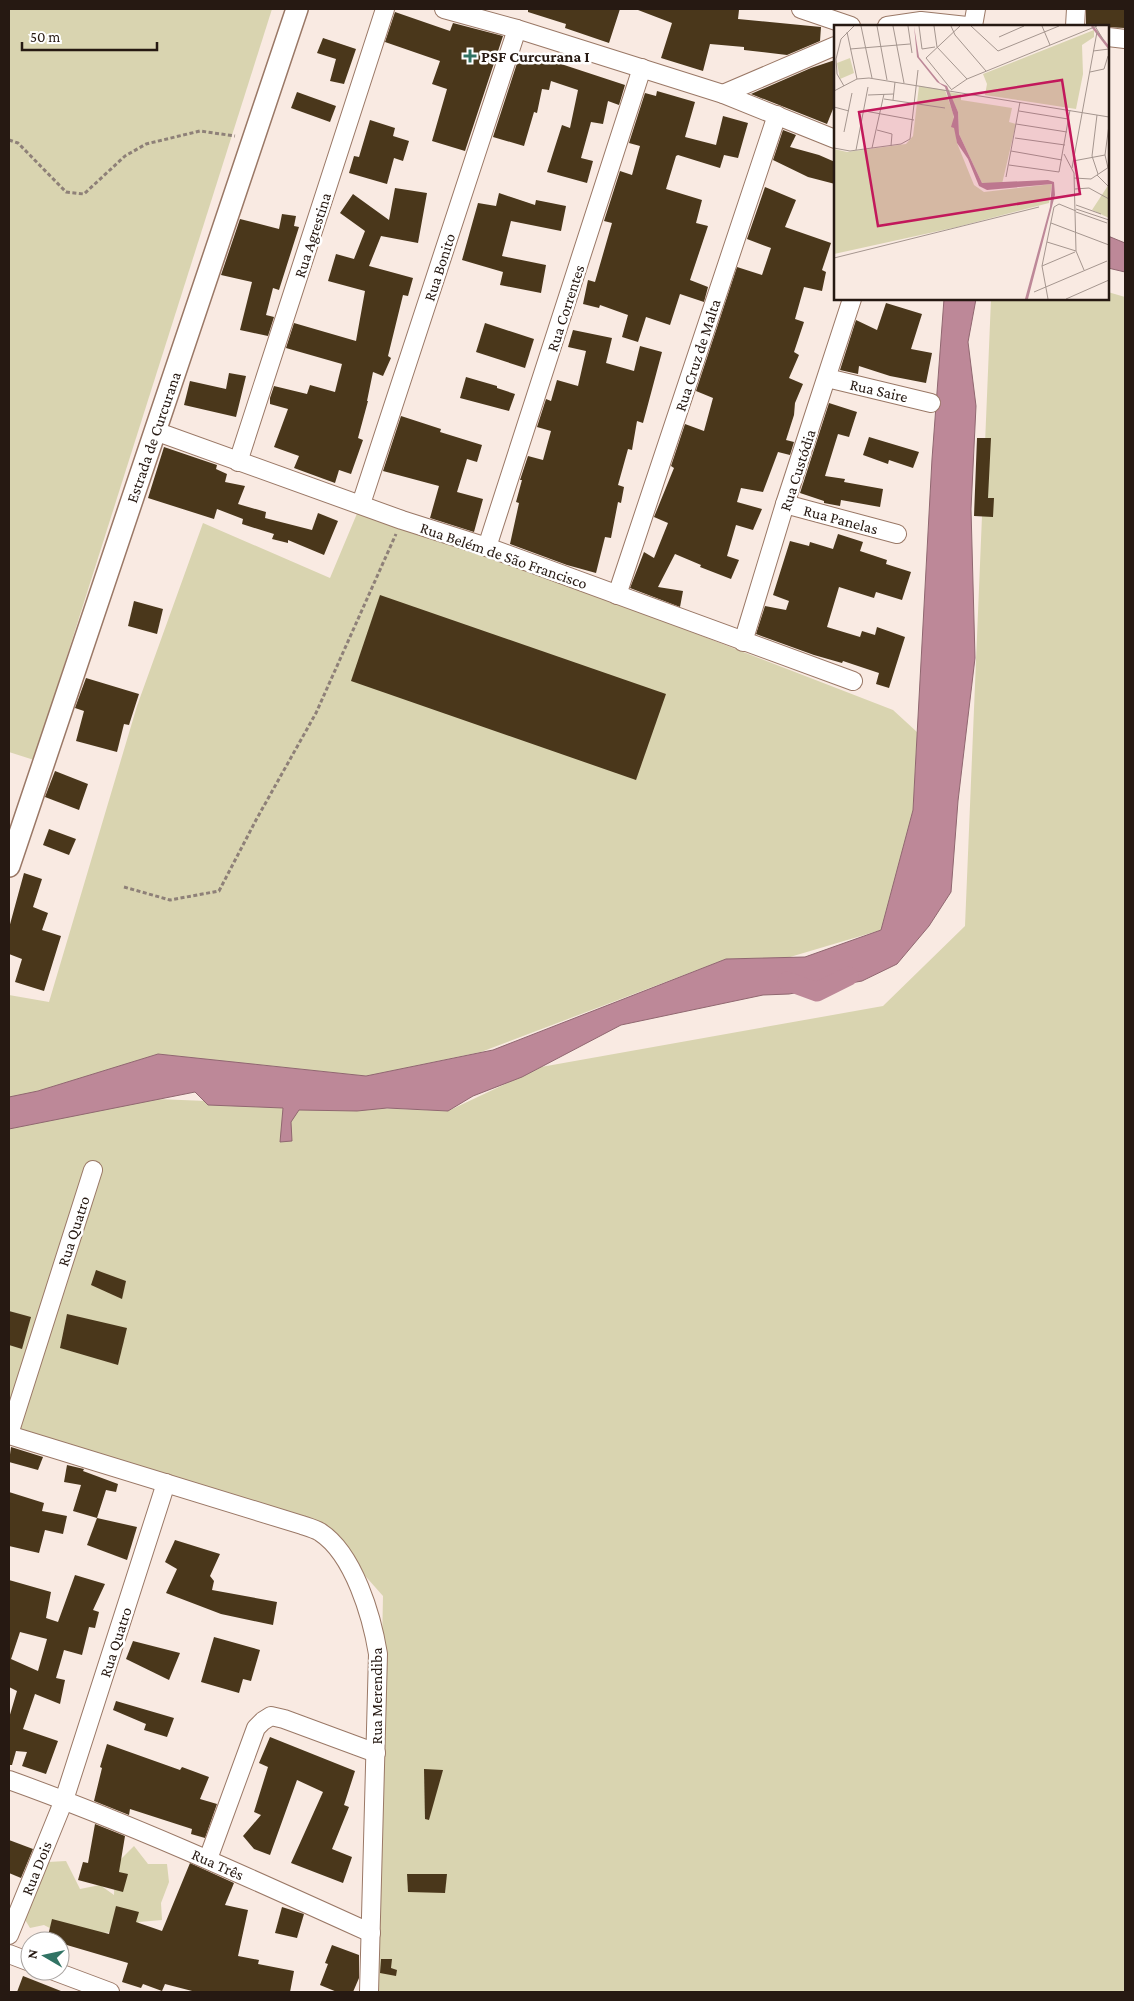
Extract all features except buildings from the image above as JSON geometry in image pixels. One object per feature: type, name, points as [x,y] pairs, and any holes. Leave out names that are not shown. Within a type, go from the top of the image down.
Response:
[{"type":"main road","name":"Estrada de Curcurana","points":[[9,866],[297,9]]},
{"type":"street","name":"Rua Agrestina","points":[[238,462],[385,9]]},
{"type":"street","points":[[444,9],[517,29],[723,94],[834,139]]},
{"type":"street","points":[[802,9],[848,25]]},
{"type":"street","points":[[973,25],[976,9]]},
{"type":"street","points":[[1075,25],[1076,9]]},
{"type":"street","points":[[894,25],[921,21],[958,25]]},
{"type":"street","name":"Rua Bonito","points":[[361,504],[517,29]]},
{"type":"street","points":[[1109,36],[1125,39]]},
{"type":"street","points":[[723,94],[834,46]]},
{"type":"street","name":"Rua Correntes","points":[[487,547],[642,68]]},
{"type":"street","name":"Rua Cruz de Malta","points":[[617,595],[777,115]]},
{"type":"street","name":"Rua Custódia","points":[[743,642],[852,300]]},
{"type":"street","name":"Rua Saire","points":[[826,378],[931,403]]},
{"type":"street","name":"Rua Belém de São Francisco","points":[[155,431],[402,520],[487,547],[853,681]]},
{"type":"street","name":"Rua Panelas","points":[[786,504],[897,534]]},
{"type":"street","name":"Rua Quatro","points":[[9,1434],[93,1170]]},
{"type":"street","name":"Rua Merendiba","points":[[9,1434],[302,1524],[320,1532],[338,1551],[350,1569],[374,1627],[378,1654],[369,1992]]},
{"type":"street","name":"Rua Quatro","points":[[64,1800],[166,1483]]},
{"type":"street","points":[[208,1859],[256,1728],[263,1721],[271,1716],[284,1719],[376,1754]]},
{"type":"street","name":"Rua Três","points":[[9,1780],[64,1800],[208,1859],[371,1933]]},
{"type":"street","name":"Rua Dois","points":[[9,1936],[64,1800]]},
{"type":"street","points":[[70,1977],[110,1992]]},
{"type":"path","points":[[9,140],[18,143],[66,192],[84,194],[125,156],[146,144],[200,130],[253,138]]},
{"type":"path","points":[[124,887],[170,900],[219,892],[256,820],[316,713],[402,520]]},
{"type":"shaded area","points":[[9,9],[272,9],[34,760],[9,752]]},
{"type":"shaded area","points":[[1109,236],[1125,243],[1125,272],[1109,268]]},
{"type":"shaded area","points":[[1109,292],[1125,297],[1125,1992],[375,1992],[383,1596],[320,1525],[9,1436],[9,1126],[157,1099],[448,1111],[541,1067],[883,1006],[965,926],[991,300],[1109,300]]},
{"type":"shaded area","points":[[944,300],[976,300],[968,342],[976,406],[971,509],[975,658],[958,801],[951,892],[929,926],[897,964],[862,981],[789,994],[763,995],[621,1025],[522,1077],[473,1096],[448,1111],[387,1108],[357,1111],[299,1110],[291,1122],[292,1141],[280,1142],[283,1108],[208,1105],[195,1092],[9,1129],[9,1097],[38,1091],[158,1054],[366,1076],[493,1050],[726,959],[805,957],[881,930],[913,810],[932,459]]},
{"type":"shaded area","points":[[361,504],[893,710],[917,732],[913,810],[881,930],[790,957],[726,959],[481,1052],[366,1076],[158,1054],[9,1100],[9,995],[49,1002],[137,706],[203,523],[330,578]]},
{"type":"shaded area","points":[[134,1846],[148,1864],[167,1864],[169,1882],[161,1903],[162,1920],[139,1922],[130,1932],[70,1934],[70,1931],[55,1931],[44,1925],[30,1928],[24,1918],[48,1862],[66,1861],[80,1889],[100,1885],[114,1895],[115,1865]]},
{"type":"waterway","points":[[787,981],[817,992],[849,976]]},
{"type":"place","name":"PSF Curcurana I","points":[[470,56]]}]
